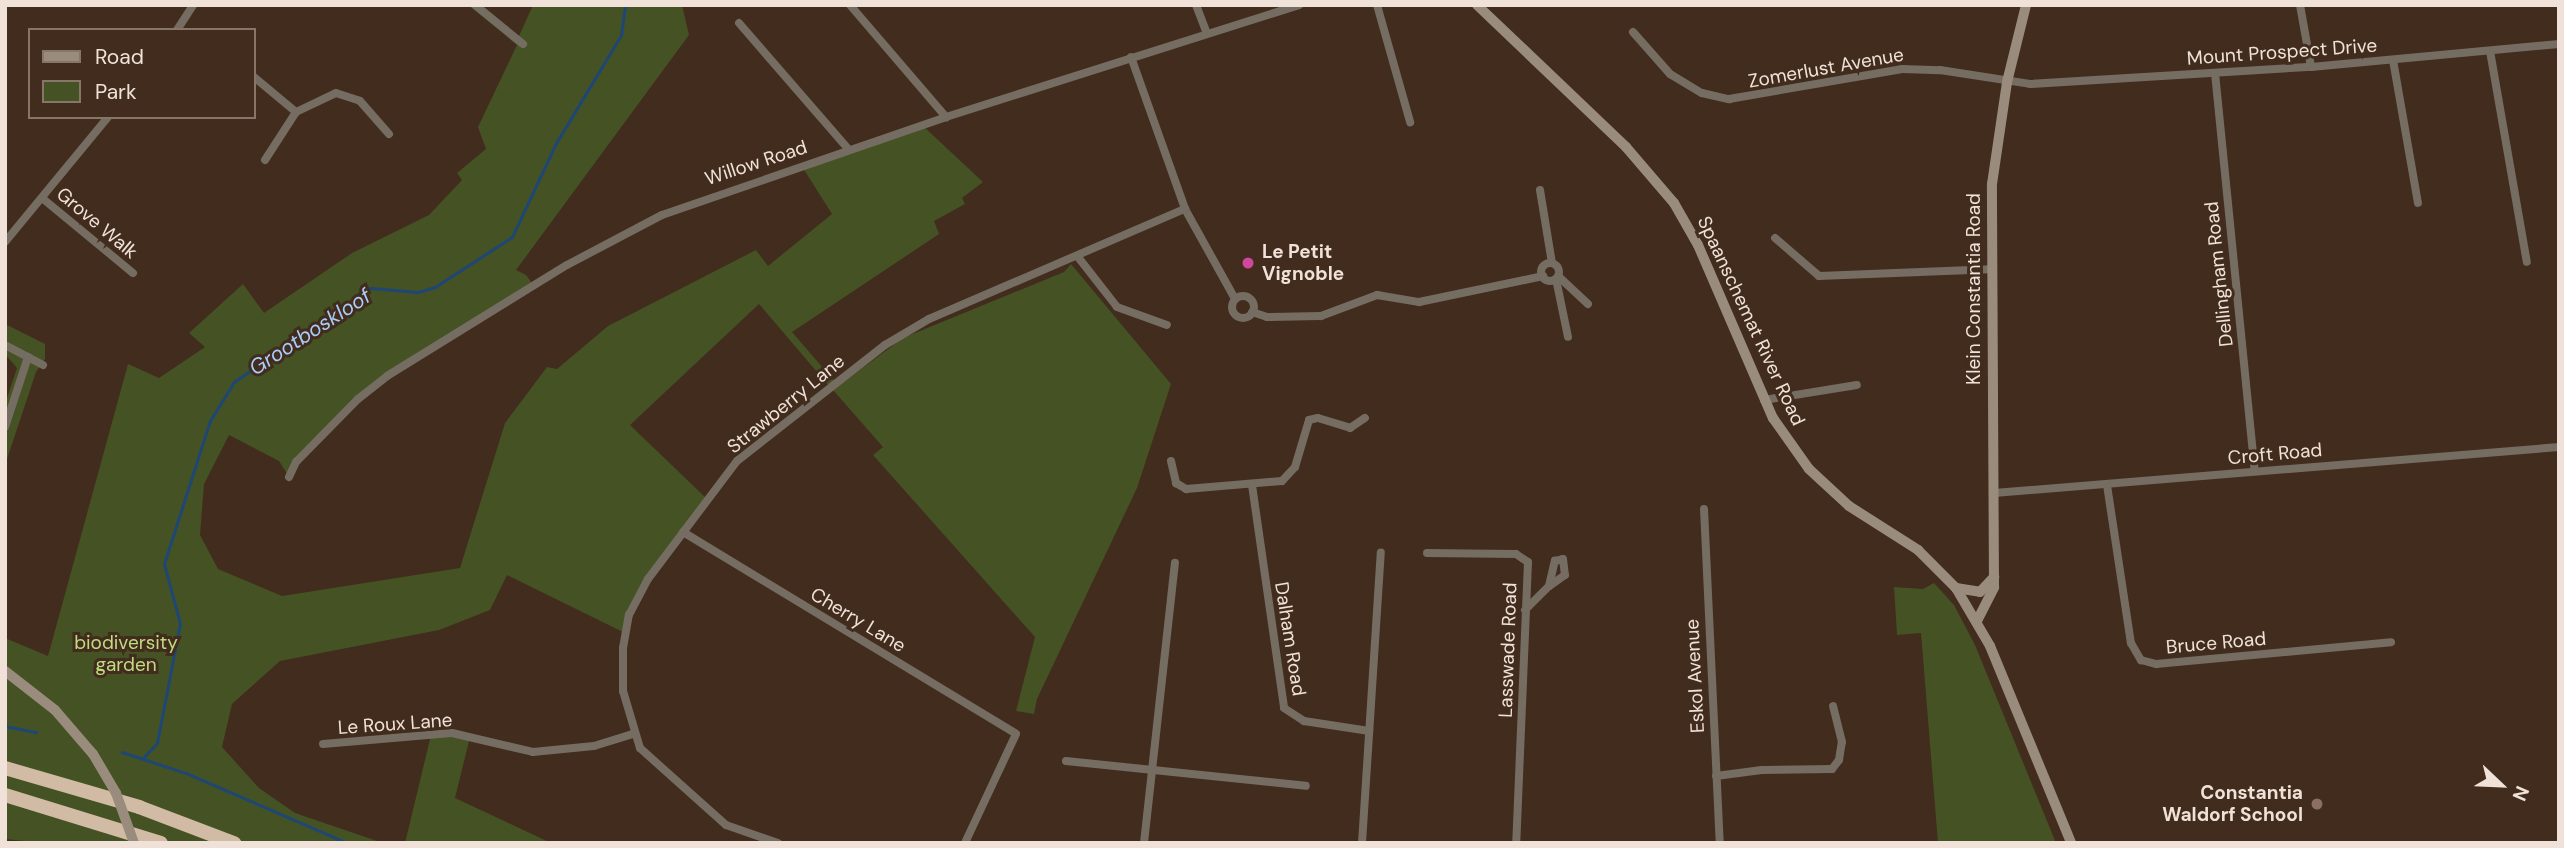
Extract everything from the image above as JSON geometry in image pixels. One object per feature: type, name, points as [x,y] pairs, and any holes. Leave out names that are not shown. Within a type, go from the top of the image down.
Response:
[{"type":"highway","points":[[5,768],[139,807],[234,843]]},
{"type":"highway","points":[[5,795],[161,843]]},
{"type":"main road","name":"Spaanschemat River Road","points":[[1477,5],[1626,147],[1674,203],[1699,245],[1764,400],[1783,436],[1824,485],[1849,506],[1918,550],[1956,588],[1977,621],[2071,843]]},
{"type":"main road","name":"Klein Constantia Road","points":[[1977,621],[1991,600],[1994,578],[1990,269],[1992,184],[2007,82],[2026,5]]},
{"type":"main road","points":[[1956,588],[1975,594],[1994,578]]},
{"type":"main road","points":[[1970,611],[1994,578]]},
{"type":"main road","points":[[5,671],[55,710],[93,754],[119,800],[134,843]]},
{"type":"street","points":[[182,28],[193,5]]},
{"type":"street","points":[[475,5],[523,44]]},
{"type":"street","points":[[850,5],[946,117]]},
{"type":"street","points":[[1196,5],[1207,33]]},
{"type":"street","name":"Willow Road","points":[[289,477],[296,462],[358,399],[387,376],[567,265],[693,201],[1131,57],[1300,5]]},
{"type":"street","points":[[1377,5],[1410,122]]},
{"type":"street","points":[[2300,5],[2311,67]]},
{"type":"street","points":[[739,23],[848,149]]},
{"type":"street","name":"Zomerlust Avenue","points":[[1633,32],[1670,74],[1692,89],[1729,99],[1902,69],[1940,70],[2007,82]]},
{"type":"street","name":"Mount Prospect Drive","points":[[2007,82],[2311,67],[2559,44]]},
{"type":"street","points":[[2490,51],[2527,262]]},
{"type":"street","points":[[1131,57],[1185,209],[1235,299]]},
{"type":"street","points":[[2393,60],[2418,203]]},
{"type":"street","name":"Dellingham Road","points":[[2215,73],[2255,471]]},
{"type":"street","points":[[256,79],[296,112]]},
{"type":"street","points":[[265,160],[296,112],[324,96],[341,93],[360,101],[389,134]]},
{"type":"street","points":[[5,242],[106,119]]},
{"type":"street","points":[[1540,190],[1552,263],[1559,270],[1557,278],[1568,337]]},
{"type":"street","name":"Grove Walk","points":[[42,198],[133,273]]},
{"type":"street","name":"Strawberry Lane","points":[[778,843],[726,825],[649,760],[633,734],[623,691],[625,633],[636,599],[683,532],[755,444],[885,345],[929,319],[1185,209]]},
{"type":"street","points":[[1775,238],[1819,276],[1990,269]]},
{"type":"street","points":[[1078,257],[1116,307],[1167,325]]},
{"type":"street","points":[[1543,276],[1543,268],[1552,263]]},
{"type":"street","points":[[1235,299],[1231,306],[1236,316],[1244,318],[1255,314],[1321,316],[1377,295],[1419,302],[1543,276],[1557,278],[1588,304]]},
{"type":"street","points":[[1235,299],[1251,299],[1255,314]]},
{"type":"street","points":[[5,345],[43,365]]},
{"type":"street","points":[[5,427],[28,357]]},
{"type":"street","points":[[1764,400],[1857,385]]},
{"type":"street","points":[[1171,461],[1176,483],[1186,489],[1252,485],[1287,478],[1301,453],[1309,420],[1318,418],[1350,428],[1365,418]]},
{"type":"street","name":"Croft Road","points":[[1994,493],[2559,447]]},
{"type":"street","name":"Dalham Road","points":[[1252,485],[1284,708],[1304,721],[1369,731]]},
{"type":"street","name":"Bruce Road","points":[[2107,485],[2131,643],[2141,660],[2156,664],[2391,642]]},
{"type":"street","name":"Eskol Avenue","points":[[1704,509],[1720,843]]},
{"type":"street","name":"Cherry Lane","points":[[683,532],[1016,734],[965,843]]},
{"type":"street","name":"Lasswade Road","points":[[1427,553],[1524,556],[1528,566],[1516,843]]},
{"type":"street","points":[[1362,843],[1381,554]]},
{"type":"street","points":[[1144,843],[1175,563]]},
{"type":"street","points":[[1525,610],[1549,586]]},
{"type":"street","points":[[1716,776],[1762,770],[1832,769],[1839,760],[1842,742],[1833,706]]},
{"type":"street","name":"Le Roux Lane","points":[[323,744],[452,733],[533,752],[594,746],[633,734]]},
{"type":"street","points":[[1066,761],[1306,786]]},
{"type":"green space","name":"biodiversity garden","points":[[468,5],[482,5],[519,36],[533,5],[682,5],[689,35],[516,270],[526,275],[534,286],[387,376],[323,434],[289,477],[279,461],[229,435],[204,484],[200,535],[218,569],[282,596],[460,568],[505,423],[547,367],[557,369],[608,326],[756,250],[768,266],[832,214],[801,165],[922,125],[983,182],[962,198],[965,204],[934,221],[939,234],[792,332],[835,382],[829,386],[759,304],[630,425],[707,499],[648,579],[625,633],[507,575],[490,610],[439,630],[280,661],[232,704],[222,747],[259,788],[295,813],[383,843],[44,843],[5,839],[5,638],[48,656],[128,364],[159,378],[205,347],[189,333],[243,284],[264,313],[352,253],[429,215],[462,180],[457,173],[486,149],[478,127],[517,45]]},
{"type":"green space","points":[[1071,264],[1171,384],[1137,488],[1037,699],[1034,714],[1016,711],[1035,637],[873,455],[883,447],[833,390],[903,338],[1064,272]]},
{"type":"green space","points":[[5,324],[45,344],[45,359],[36,372],[5,465],[5,404],[17,368],[5,354]]},
{"type":"green space","points":[[1934,583],[1954,605],[1975,645],[2056,843],[1938,843],[1921,633],[1897,635],[1894,587],[1923,589]]},
{"type":"green space","points":[[431,735],[470,737],[455,798],[551,843],[405,843]]},
{"type":"waterway","name":"Grootboskloof","points":[[143,758],[157,743],[180,624],[164,564],[210,421],[234,382],[371,288],[418,292],[435,287],[512,237],[555,145],[621,35],[625,5]]},
{"type":"waterway","points":[[5,726],[36,732]]},
{"type":"waterway","points":[[122,752],[186,773],[348,843]]},
{"type":"place","name":"Le Petit Vignoble","points":[[1248,263]]},
{"type":"place","name":"Constantia Waldorf School","points":[[2317,804]]}]
